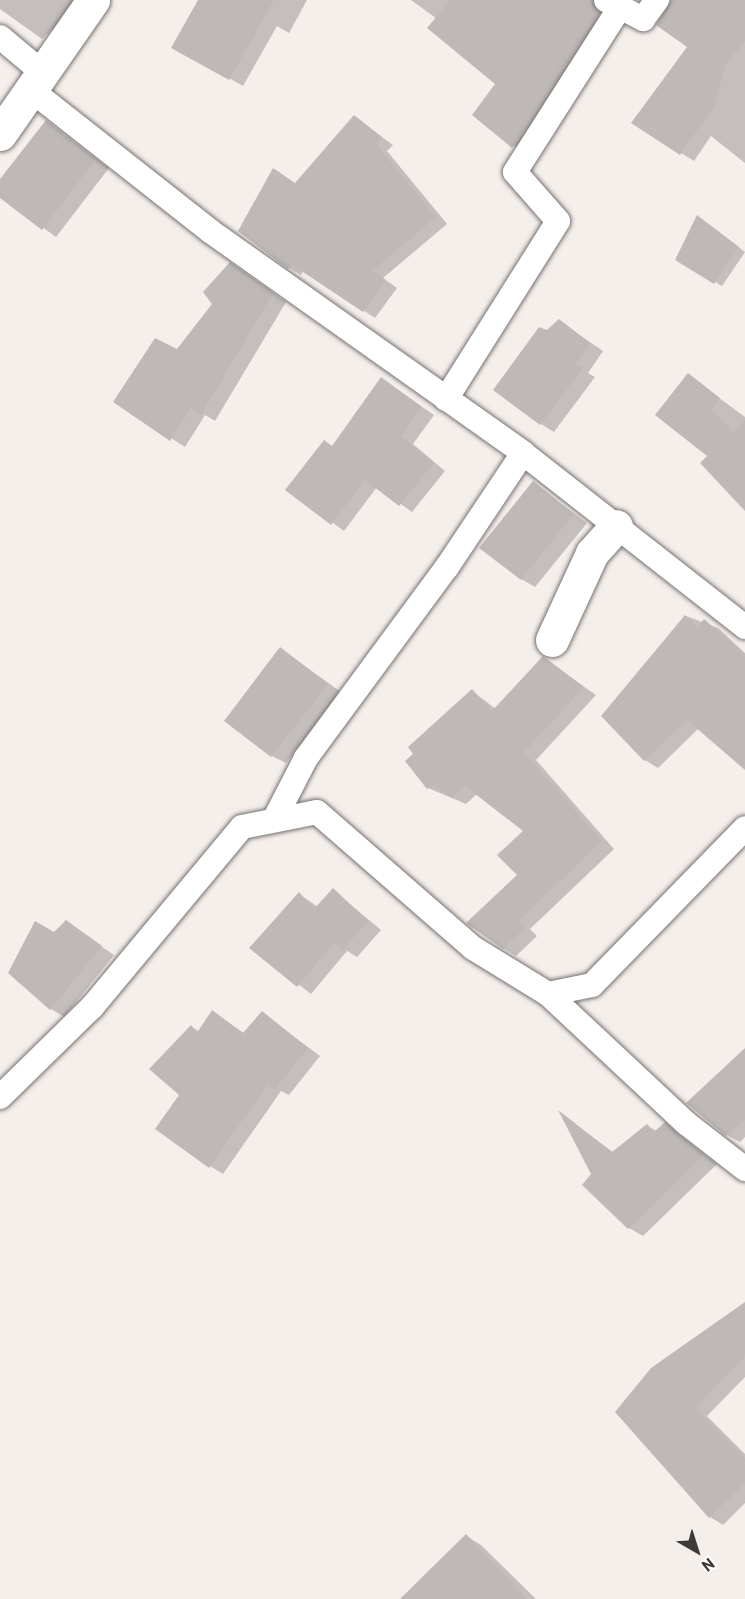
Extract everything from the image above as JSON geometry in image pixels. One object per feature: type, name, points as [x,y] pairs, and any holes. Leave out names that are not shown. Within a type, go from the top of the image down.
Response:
[{"type":"street","points":[[0,134],[93,0]]},
{"type":"street","points":[[552,640],[592,553],[616,526]]},
{"type":"lane","points":[[446,399],[558,221],[515,172],[613,3],[643,19],[657,0]]},
{"type":"lane","points":[[0,37],[37,82],[210,231],[523,453],[745,627]]},
{"type":"lane","points":[[274,820],[306,758],[413,615],[523,453]]},
{"type":"lane","points":[[0,1097],[92,1007],[242,827],[316,812],[473,948],[548,994],[686,1123],[745,1169]]},
{"type":"lane","points":[[548,994],[592,985],[745,828]]},
{"type":"building","points":[[198,0],[274,0],[229,80],[171,48]]},
{"type":"building","points":[[450,0],[592,0],[599,13],[512,148],[472,115],[495,84],[427,28]]},
{"type":"building","points":[[671,0],[745,0],[745,41],[726,64],[714,106],[680,155],[631,123],[687,47],[656,25]]},
{"type":"building","points":[[354,115],[382,137],[376,144],[436,217],[372,271],[386,280],[363,312],[291,264],[288,269],[238,231],[273,168],[295,183]]},
{"type":"building","points":[[46,120],[96,159],[42,230],[0,198],[0,179]]},
{"type":"building","points":[[697,215],[739,247],[714,284],[675,260]]},
{"type":"building","points":[[230,262],[273,293],[201,415],[191,408],[170,441],[113,402],[155,338],[177,349],[212,304],[203,292]]},
{"type":"building","points":[[559,319],[590,343],[576,364],[583,368],[540,425],[493,390],[539,327],[547,330]]},
{"type":"building","points":[[688,373],[720,398],[711,410],[733,432],[745,420],[745,511],[700,463],[707,456],[655,415]]},
{"type":"building","points":[[381,377],[422,407],[401,436],[434,463],[399,506],[365,480],[331,525],[285,490],[324,440],[332,446]]},
{"type":"building","points":[[533,481],[574,514],[521,580],[479,548]]},
{"type":"building","points":[[685,615],[697,627],[704,619],[745,655],[745,770],[687,720],[644,761],[601,716]]},
{"type":"building","points":[[280,647],[328,684],[271,757],[224,721]]},
{"type":"building","points":[[543,656],[584,687],[524,752],[602,841],[518,921],[525,928],[503,949],[466,923],[517,875],[497,855],[523,831],[465,786],[452,798],[434,785],[427,789],[405,761],[413,754],[408,747],[472,689],[492,711]]},
{"type":"building","points":[[333,888],[368,921],[342,951],[334,943],[297,987],[249,948],[299,892],[314,909]]},
{"type":"building","points":[[66,920],[102,946],[50,1010],[8,973],[35,921],[54,932]]},
{"type":"building","points":[[212,1010],[243,1033],[262,1011],[308,1048],[275,1089],[268,1084],[209,1168],[155,1129],[179,1095],[149,1069],[191,1025],[197,1033]]},
{"type":"building","points":[[745,1048],[745,1120],[726,1136],[686,1103]]},
{"type":"building","points":[[558,1110],[612,1152],[647,1124],[654,1132],[665,1122],[704,1155],[628,1229],[582,1185],[591,1174]]},
{"type":"building","points":[[745,1302],[745,1356],[695,1408],[745,1458],[745,1483],[709,1518],[615,1412],[651,1368]]},
{"type":"building","points":[[466,1534],[527,1599],[400,1599]]}]
